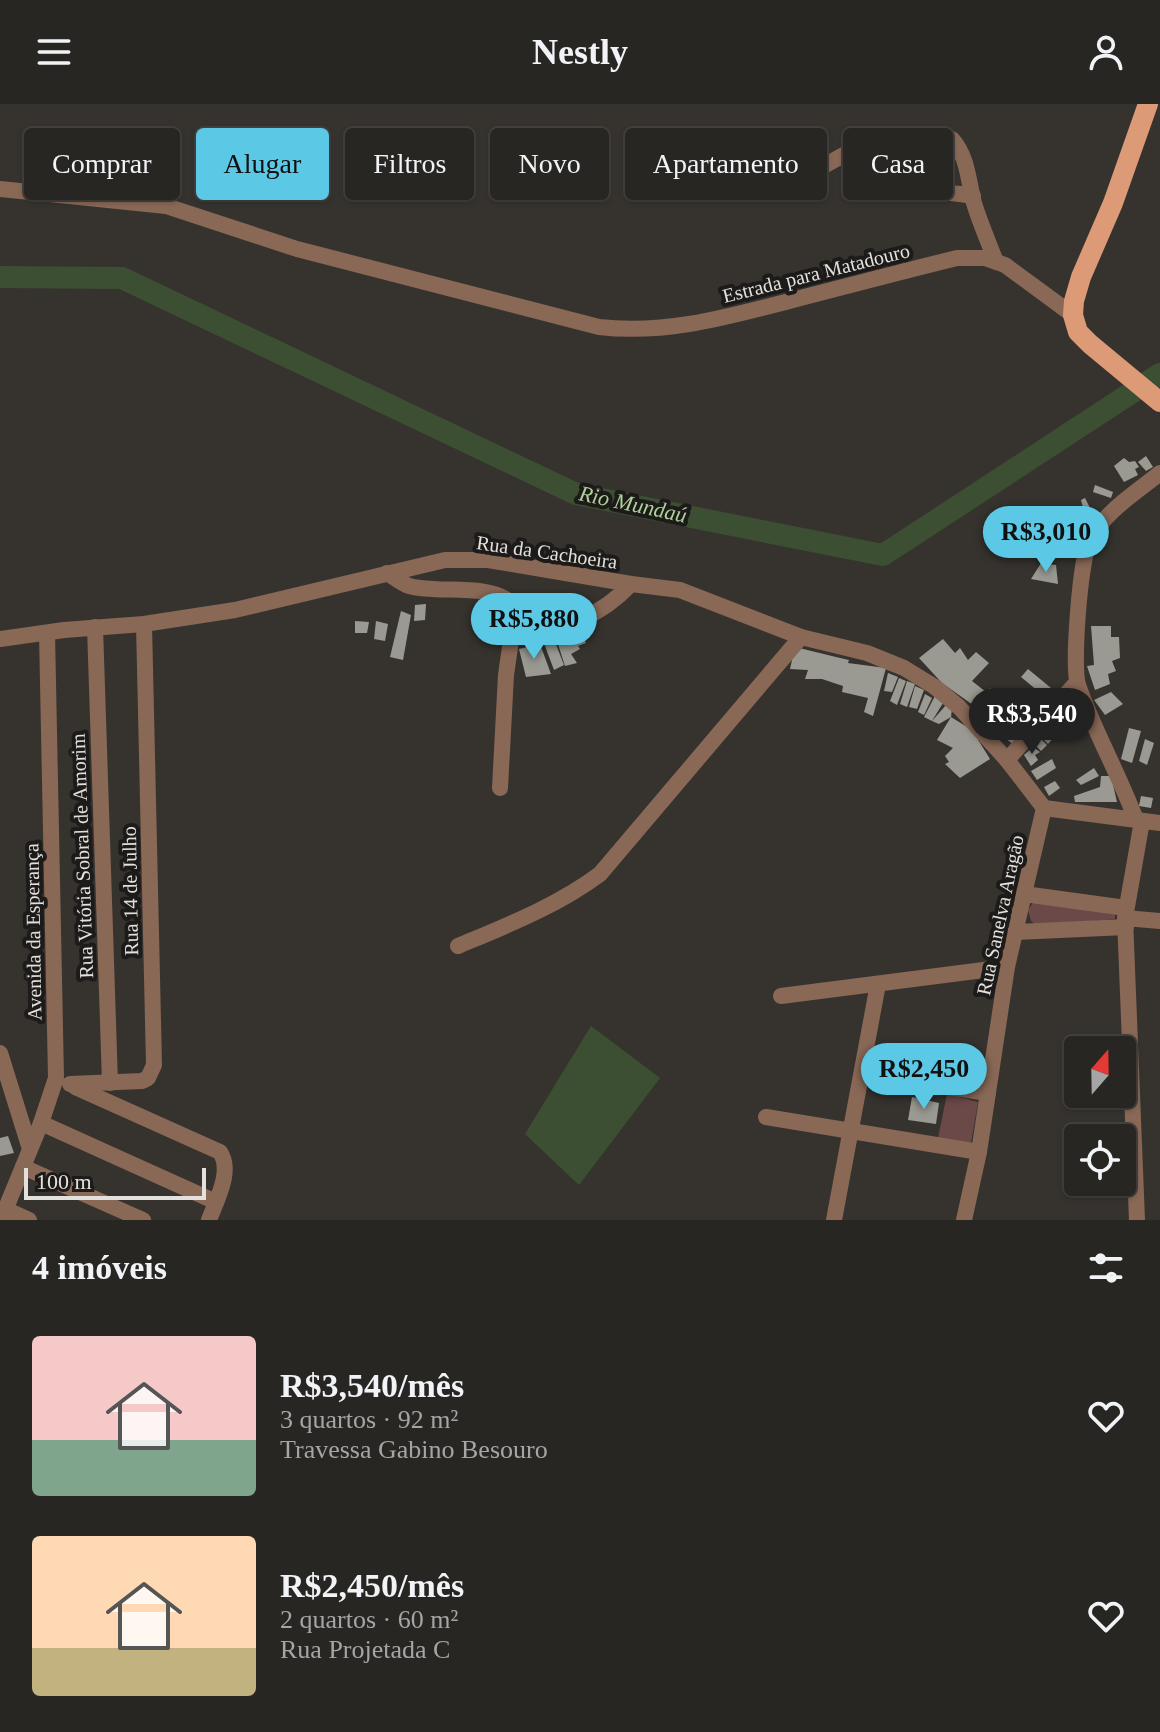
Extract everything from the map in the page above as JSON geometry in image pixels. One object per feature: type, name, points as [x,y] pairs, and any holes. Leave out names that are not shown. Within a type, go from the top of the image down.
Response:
[{"type":"main road","points":[[1148,104],[1113,203],[1081,277],[1073,315],[1078,332],[1160,402]]},
{"type":"street","points":[[953,140],[966,162],[973,196],[996,262]]},
{"type":"street","name":"Estrada para Matadouro","points":[[0,189],[166,206],[297,249],[553,316],[615,329],[668,328],[723,318],[957,258],[985,258],[1005,265],[1073,315]]},
{"type":"street","points":[[953,193],[973,196]]},
{"type":"street","points":[[1137,1220],[1126,918],[1139,820],[1077,682],[1080,591],[1089,541],[1106,517],[1160,473]]},
{"type":"street","name":"Rua da Cachoeira","points":[[0,639],[144,624],[235,610],[445,560],[488,560],[680,590],[801,637],[867,653],[904,668],[959,707],[1007,760],[1044,808]]},
{"type":"street","points":[[387,573],[407,585],[434,590],[495,593],[510,602],[514,619],[506,675],[500,788]]},
{"type":"street","points":[[512,638],[575,622],[605,609],[631,584]]},
{"type":"street","name":"Rua 14 de Julho","points":[[63,1081],[142,1081],[148,1078],[154,1065],[144,624]]},
{"type":"street","name":"Rua Vitória Sobral de Amorim","points":[[95,627],[110,1083]]},
{"type":"street","name":"Avenida da Esperança","points":[[3,1215],[41,1123],[63,1081],[47,633]]},
{"type":"street","points":[[458,946],[527,917],[574,893],[600,874],[801,637]]},
{"type":"street","points":[[1007,760],[1077,682]]},
{"type":"street","points":[[1044,808],[1160,823]]},
{"type":"street","name":"Rua Sanelva Aragão","points":[[964,1220],[979,1152],[1007,967],[1044,808]]},
{"type":"street","points":[[1024,894],[1126,918],[1160,921]]},
{"type":"street","points":[[1015,932],[1126,918]]},
{"type":"street","points":[[781,996],[1007,967]]},
{"type":"street","points":[[834,1220],[878,984]]},
{"type":"street","points":[[0,1053],[30,1149]]},
{"type":"street","points":[[862,1074],[988,1093]]},
{"type":"street","points":[[63,1081],[220,1152],[224,1158],[225,1172],[209,1220]]},
{"type":"street","points":[[766,1117],[979,1152]]},
{"type":"street","points":[[41,1123],[216,1202]]},
{"type":"street","points":[[23,1167],[143,1220]]},
{"type":"street","points":[[3,1215],[29,1220]]},
{"type":"shaded area","points":[[1034,901],[1115,913],[1115,919],[1038,926],[1031,921],[1028,910]]},
{"type":"shaded area","points":[[591,1026],[660,1078],[579,1185],[525,1134]]},
{"type":"shaded area","points":[[947,1094],[978,1102],[971,1143],[938,1138]]},
{"type":"building","points":[[1146,456],[1153,467],[1146,471],[1138,462]]},
{"type":"building","points":[[1124,458],[1129,462],[1135,461],[1139,467],[1135,469],[1138,475],[1124,482],[1114,466]]},
{"type":"building","points":[[1095,485],[1113,492],[1111,498],[1093,492]]},
{"type":"building","points":[[1085,498],[1091,510],[1085,515],[1081,500]]},
{"type":"building","points":[[1041,563],[1056,565],[1058,584],[1031,579]]},
{"type":"building","points":[[426,604],[425,620],[414,621],[415,605]]},
{"type":"building","points":[[546,609],[548,624],[535,625],[534,610]]},
{"type":"building","points":[[401,611],[411,615],[403,660],[390,657]]},
{"type":"building","points":[[503,616],[503,630],[484,630],[480,619]]},
{"type":"building","points":[[355,621],[369,622],[367,633],[355,633]]},
{"type":"building","points":[[376,621],[388,624],[385,641],[374,639]]},
{"type":"building","points":[[1091,626],[1111,626],[1111,637],[1119,637],[1120,658],[1112,661],[1116,671],[1108,674],[1110,684],[1095,690],[1087,666],[1094,665]]},
{"type":"building","points":[[572,630],[580,641],[584,639],[586,643],[571,654],[577,663],[565,666],[555,635]]},
{"type":"building","points":[[552,634],[564,665],[554,670],[542,638]]},
{"type":"building","points":[[943,639],[955,653],[960,648],[968,660],[976,652],[989,663],[972,681],[986,692],[973,705],[942,683],[919,658]]},
{"type":"building","points":[[540,644],[551,674],[526,677],[519,649]]},
{"type":"building","points":[[795,647],[849,660],[848,663],[886,668],[873,716],[864,712],[868,698],[842,692],[843,686],[822,679],[805,679],[808,670],[790,669]]},
{"type":"building","points":[[1028,669],[1057,693],[1050,701],[1021,677]]},
{"type":"building","points":[[888,673],[898,677],[892,692],[884,691]]},
{"type":"building","points":[[899,678],[906,681],[897,705],[890,701]]},
{"type":"building","points":[[907,681],[915,684],[907,707],[900,704]]},
{"type":"building","points":[[915,686],[924,690],[917,709],[909,707]]},
{"type":"building","points":[[990,688],[1014,704],[997,733],[973,708]]},
{"type":"building","points":[[1111,692],[1123,704],[1105,715],[1094,700]]},
{"type":"building","points":[[925,694],[932,698],[924,715],[918,712]]},
{"type":"building","points":[[935,696],[943,703],[932,721],[924,717]]},
{"type":"building","points":[[1034,700],[1045,710],[1013,744],[999,734],[1017,704],[1026,710]]},
{"type":"building","points":[[1077,704],[1081,714],[1075,716],[1069,707]]},
{"type":"building","points":[[946,705],[952,708],[951,717],[939,724],[932,721]]},
{"type":"building","points":[[1067,710],[1078,725],[1067,729],[1059,722]]},
{"type":"building","points":[[951,717],[972,730],[990,759],[960,778],[945,764],[949,762],[945,756],[953,748],[937,740]]},
{"type":"building","points":[[1046,726],[1055,736],[1048,744],[1039,735]]},
{"type":"building","points":[[1129,728],[1141,731],[1132,763],[1121,759]]},
{"type":"building","points":[[1040,738],[1047,745],[1041,751],[1034,744]]},
{"type":"building","points":[[1145,739],[1154,743],[1147,765],[1139,761]]},
{"type":"building","points":[[1033,747],[1040,752],[1035,755],[1038,760],[1031,766],[1024,755]]},
{"type":"building","points":[[1052,759],[1056,768],[1037,780],[1031,771]]},
{"type":"building","points":[[1094,768],[1099,776],[1081,785],[1076,780]]},
{"type":"building","points":[[1101,776],[1111,776],[1117,802],[1075,802],[1074,796],[1100,787]]},
{"type":"building","points":[[1055,781],[1060,788],[1049,796],[1044,787]]},
{"type":"building","points":[[1141,796],[1153,798],[1151,808],[1139,806]]},
{"type":"building","points":[[912,1097],[939,1103],[936,1124],[908,1120]]},
{"type":"building","points":[[8,1136],[14,1153],[0,1156],[0,1138]]},
{"type":"waterway","name":"Rio Mundaú","points":[[0,277],[122,278],[576,494],[883,555],[1160,374]]}]
